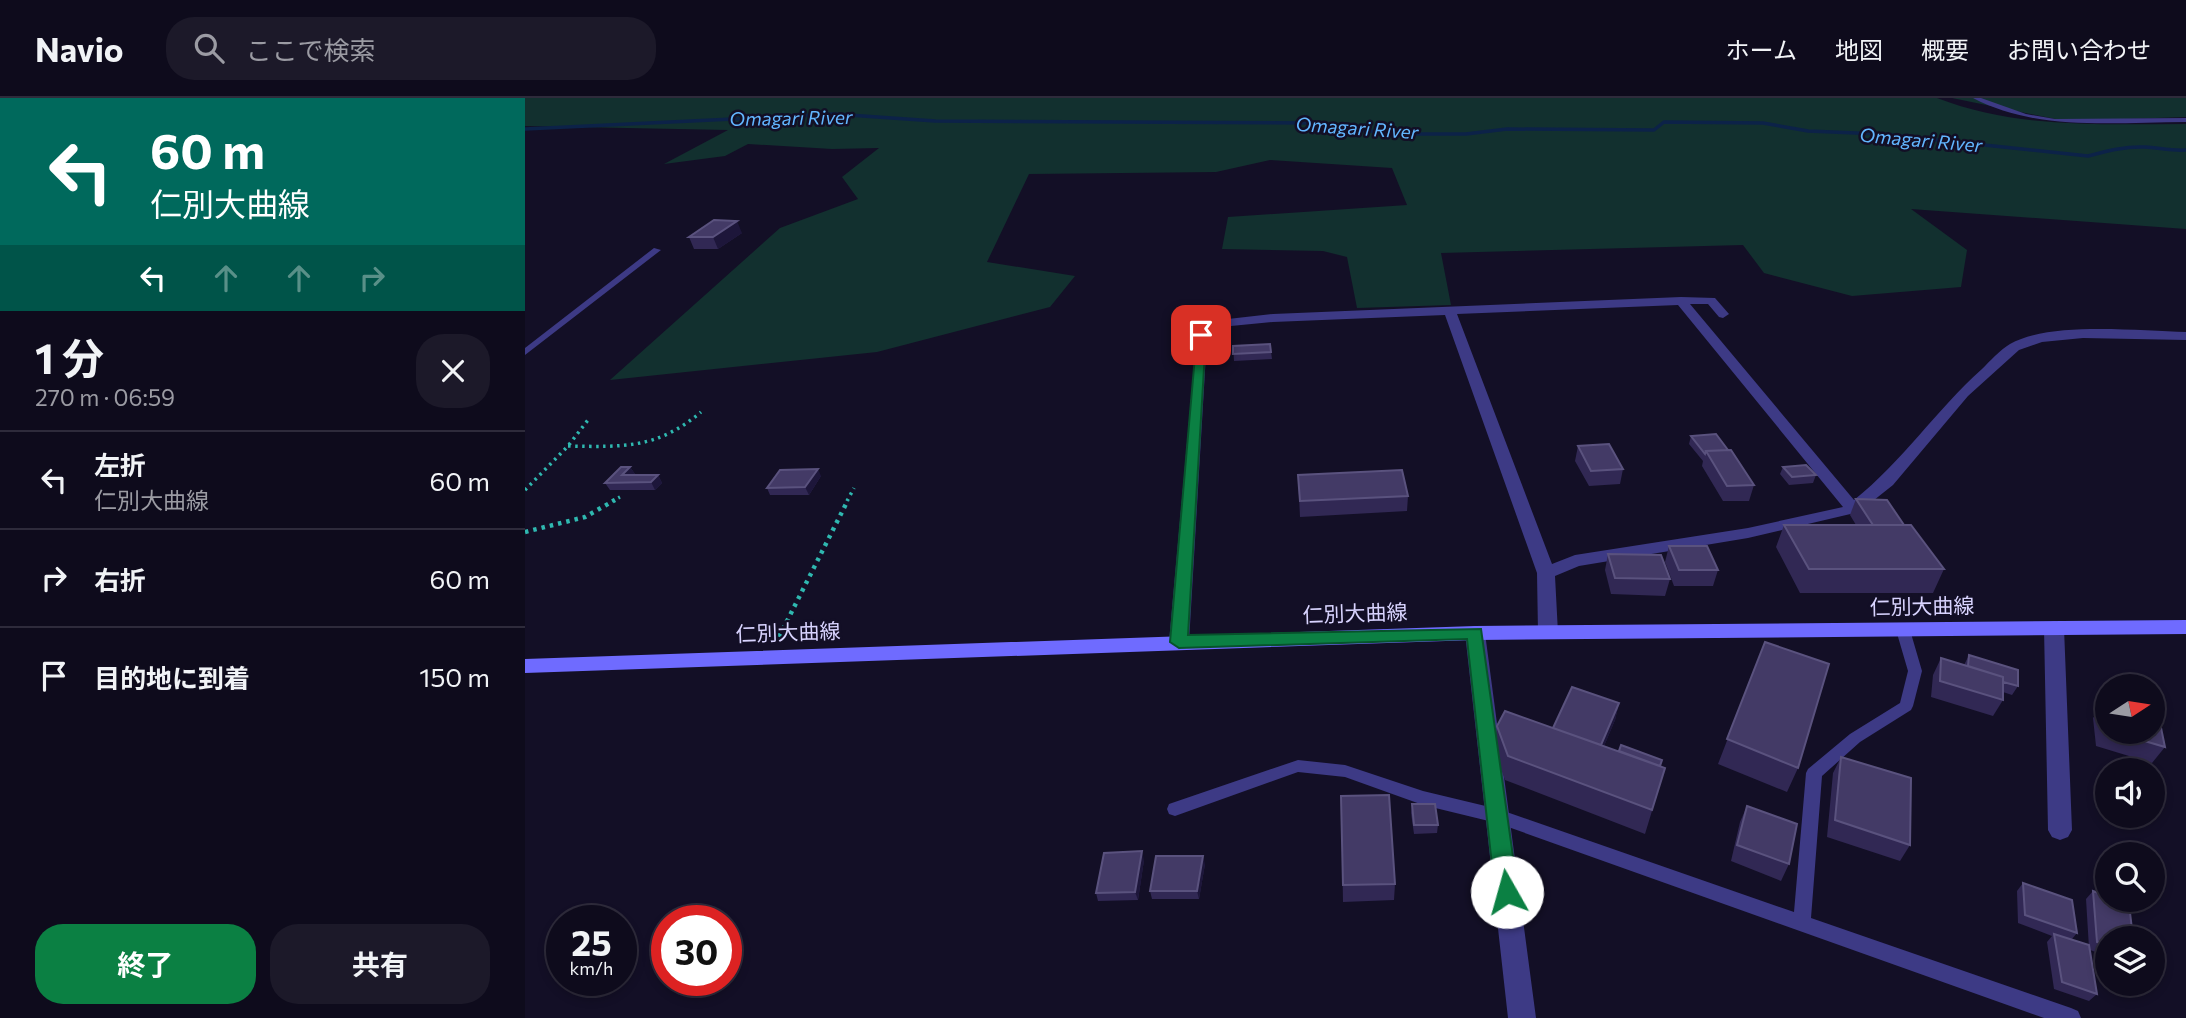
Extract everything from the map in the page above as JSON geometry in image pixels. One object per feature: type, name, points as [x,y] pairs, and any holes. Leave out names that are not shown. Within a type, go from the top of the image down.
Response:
[{"type":"main road","name":"仁別大曲線","points":[[525,666],[1475,633],[2186,627]]},
{"type":"street","points":[[1179,642],[1201,335],[1228,323],[1273,318],[1448,310],[1711,300],[1723,314]]},
{"type":"street","points":[[1681,301],[1853,509]]},
{"type":"street","points":[[1448,310],[1546,573],[1548,633]]},
{"type":"street","points":[[1546,573],[1575,561],[1748,533],[1853,509],[1887,482],[1963,393],[2014,346],[2040,338],[2083,334],[2186,337]]},
{"type":"street","points":[[2055,628],[2060,830]]},
{"type":"street","points":[[1475,633],[1522,1018]]},
{"type":"lane","points":[[1976,98],[2025,115],[2055,121],[2186,120]]},
{"type":"lane","points":[[525,352],[657,250]]},
{"type":"lane","points":[[1802,923],[1814,773],[1856,738],[1906,706],[1915,671],[1903,630]]},
{"type":"lane","points":[[1175,809],[1298,766],[1345,771],[1423,798],[1498,817],[2071,1018]]},
{"type":"path","points":[[568,446],[656,442],[683,428],[701,411]]},
{"type":"path","points":[[525,490],[568,446],[588,420]]},
{"type":"path","points":[[769,657],[854,488]]},
{"type":"path","points":[[525,532],[585,517],[620,497]]},
{"type":"green space","points":[[525,98],[1937,98],[1967,108],[2029,120],[2091,124],[2186,124],[2186,229],[1911,209],[1967,250],[1961,287],[1852,296],[1764,273],[1743,245],[1441,253],[1451,305],[1357,308],[1347,257],[1323,251],[1222,249],[1228,217],[1407,205],[1392,168],[1270,160],[1216,172],[1029,174],[987,262],[1075,276],[1050,307],[877,352],[610,380],[780,228],[858,199],[842,177],[879,148],[832,149],[748,144],[725,156],[664,164],[728,130],[525,126]]},
{"type":"green space","points":[[1952,98],[2186,98],[2186,117],[2065,121]]},
{"type":"building","points":[[714,220],[737,221],[713,237],[689,237]]},
{"type":"building","points":[[1270,344],[1271,352],[1233,354],[1233,346]]},
{"type":"building","points":[[1716,434],[1728,450],[1706,451],[1705,454],[1691,436]]},
{"type":"building","points":[[1609,444],[1623,469],[1591,471],[1578,446]]},
{"type":"building","points":[[1731,450],[1754,485],[1727,486],[1706,451]]},
{"type":"building","points":[[1806,465],[1816,475],[1792,477],[1783,467]]},
{"type":"building","points":[[621,467],[630,467],[622,475],[658,475],[651,482],[605,483]]},
{"type":"building","points":[[818,469],[805,487],[767,488],[780,470]]},
{"type":"building","points":[[1402,470],[1408,496],[1300,501],[1298,475]]},
{"type":"building","points":[[1856,499],[1887,500],[1904,525],[1873,525]]},
{"type":"building","points":[[1784,525],[1911,525],[1944,569],[1809,569]]},
{"type":"building","points":[[1669,546],[1707,546],[1718,570],[1679,570]]},
{"type":"building","points":[[1608,554],[1661,555],[1670,579],[1615,578]]},
{"type":"building","points":[[1765,642],[1829,664],[1798,768],[1727,739]]},
{"type":"building","points":[[1969,655],[2018,670],[2018,686],[2003,682],[2003,677],[1968,666]]},
{"type":"building","points":[[1941,658],[2003,677],[2003,700],[1940,681]]},
{"type":"building","points":[[1572,687],[1619,703],[1601,745],[1553,728]]},
{"type":"building","points":[[1505,711],[1665,768],[1652,810],[1508,756],[1497,726]]},
{"type":"building","points":[[1621,745],[1662,760],[1660,766],[1619,751]]},
{"type":"building","points":[[1841,757],[1911,778],[1910,845],[1835,820]]},
{"type":"building","points":[[1389,795],[1395,884],[1343,885],[1341,796]]},
{"type":"building","points":[[1412,804],[1435,804],[1438,825],[1414,825]]},
{"type":"building","points":[[1747,806],[1797,824],[1789,864],[1737,845]]},
{"type":"building","points":[[1142,851],[1135,892],[1096,893],[1104,853]]},
{"type":"building","points":[[1156,856],[1203,856],[1197,891],[1150,891]]},
{"type":"building","points":[[2023,883],[2072,900],[2077,933],[2025,915]]},
{"type":"building","points":[[2093,891],[2095,912],[2130,912],[2132,926],[2096,926]]},
{"type":"building","points":[[2054,934],[2089,945],[2095,993],[2062,982]]},
{"type":"waterway","name":"Omagari River","points":[[525,129],[834,114],[935,121],[1309,123],[1350,130],[1415,134],[1466,134],[1507,129],[1654,130],[1664,122],[1763,123],[1808,131],[1880,134],[2088,156],[2131,147],[2186,150]]},
{"type":"route","points":[[1201,335],[1179,642],[1475,633],[1507,892]]}]
